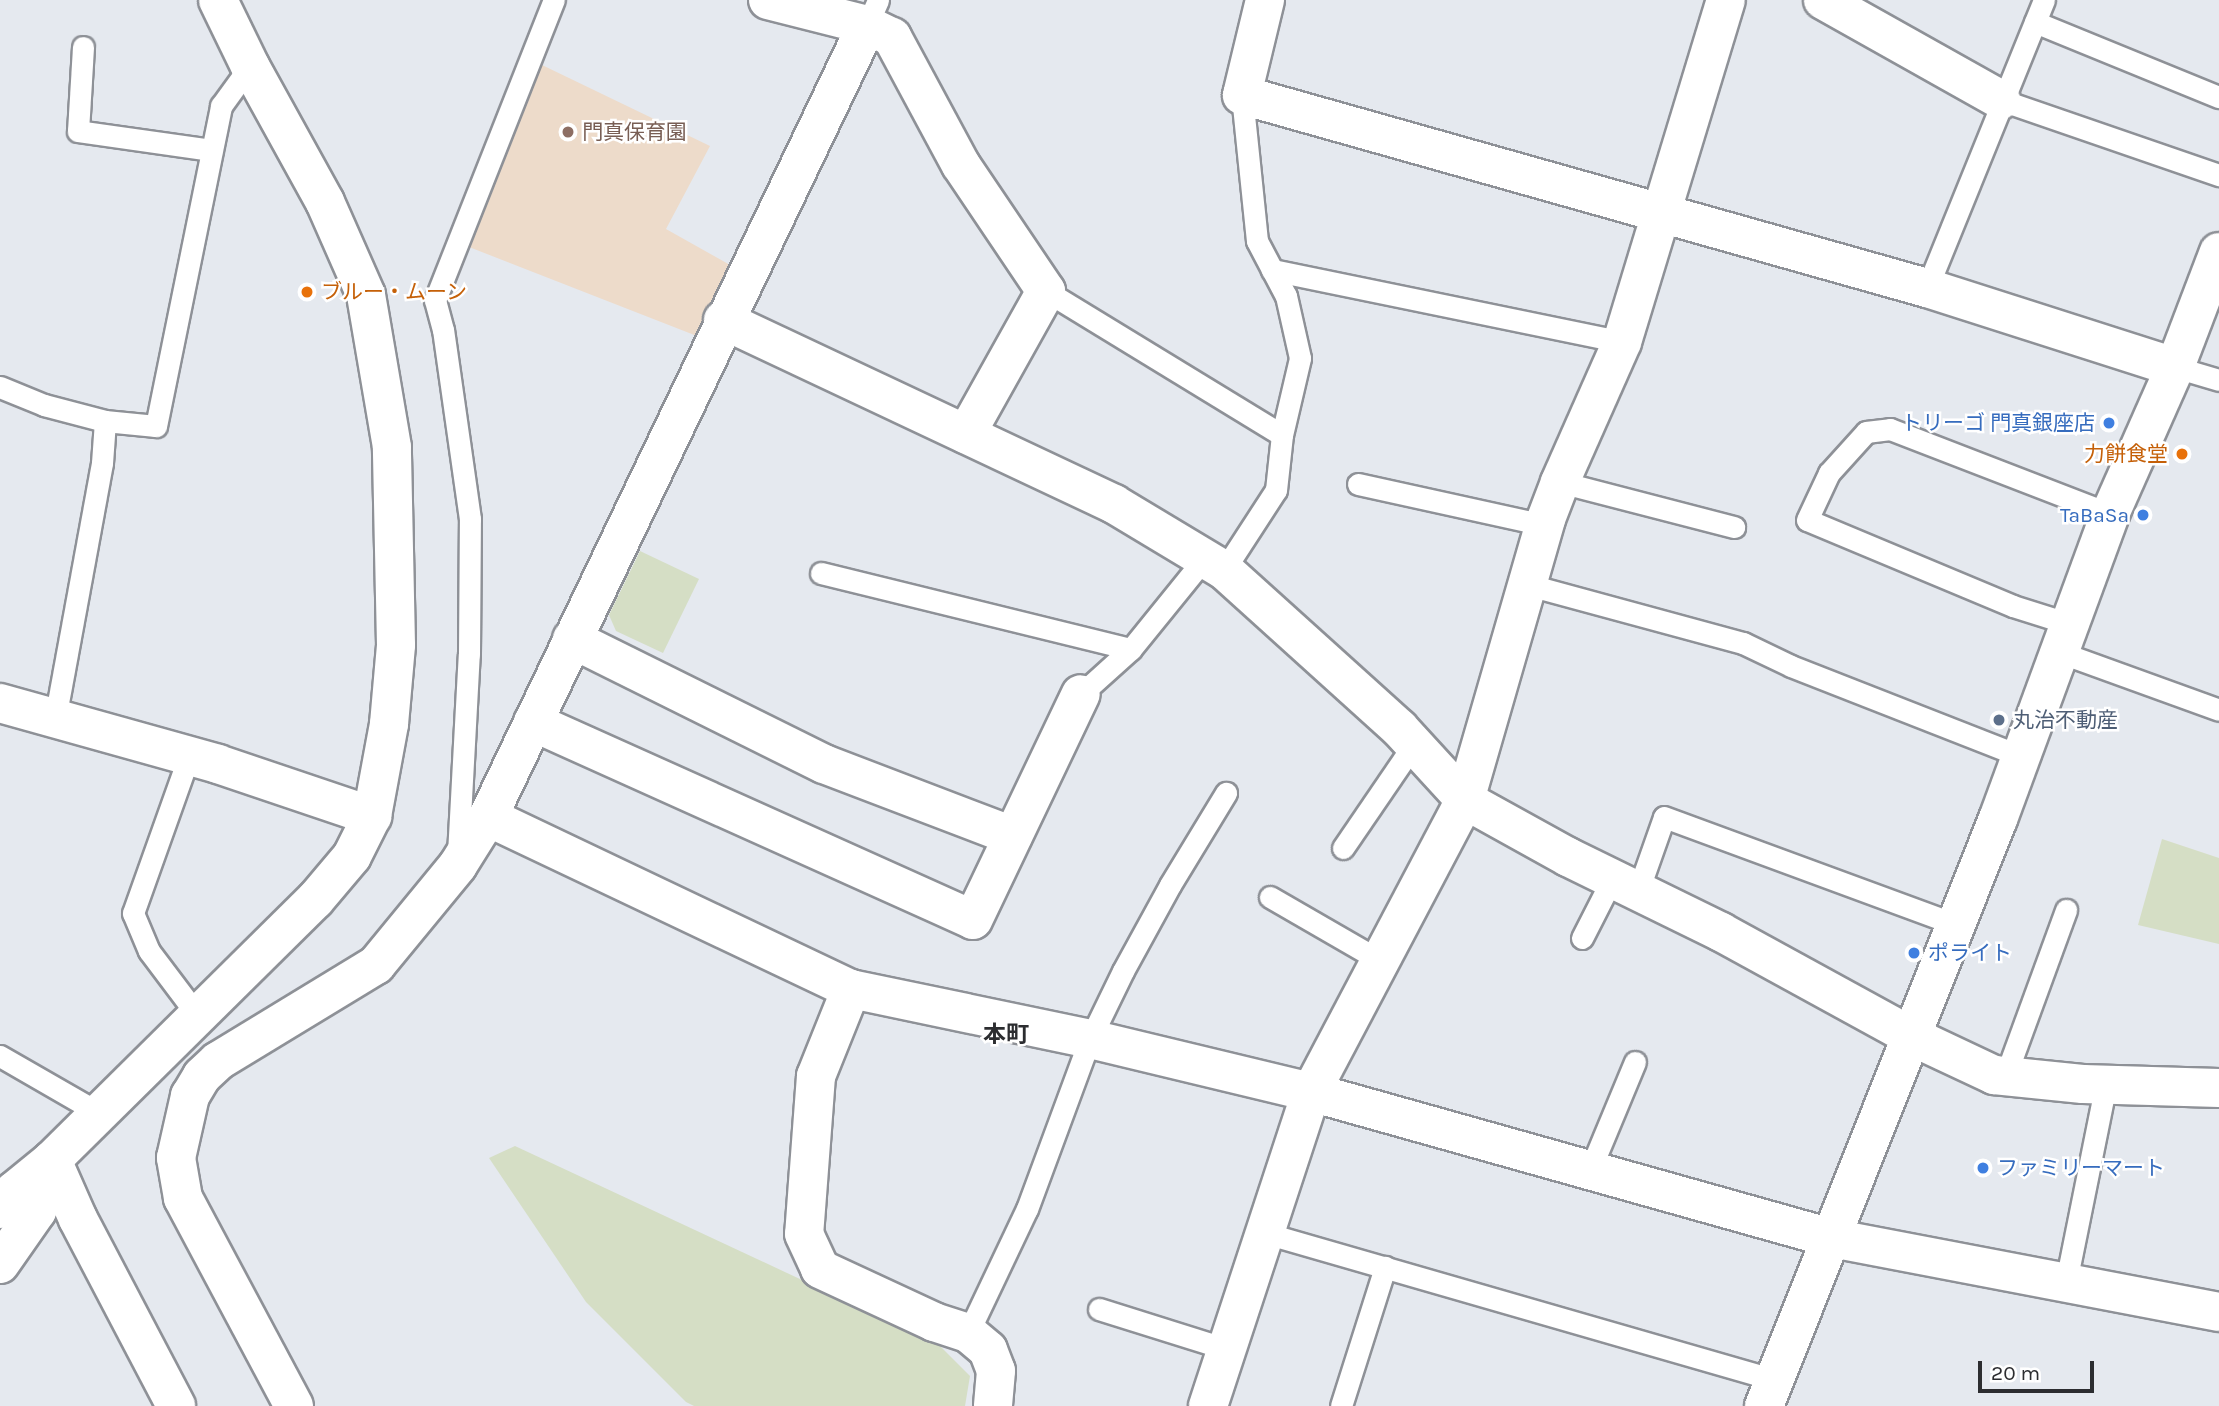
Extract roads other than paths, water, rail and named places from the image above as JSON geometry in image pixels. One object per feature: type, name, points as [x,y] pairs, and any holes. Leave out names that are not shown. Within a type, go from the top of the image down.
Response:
[{"type":"street","points":[[0,1209],[14,1191],[52,1160],[315,900],[352,856],[372,816],[389,724],[396,645],[392,447],[366,295],[326,202],[250,65],[218,0]]},
{"type":"street","points":[[768,0],[872,13],[892,37],[961,165],[1046,291],[966,434]]},
{"type":"street","points":[[1265,0],[1242,94],[1927,288],[2175,366]]},
{"type":"street","points":[[1208,1406],[1311,1092],[1465,800],[1545,525],[1560,481],[1622,342],[1726,0]]},
{"type":"street","points":[[1823,0],[2001,100]]},
{"type":"street","points":[[294,1406],[183,1198],[176,1158],[190,1096],[202,1076],[218,1061],[376,965],[458,865],[488,817],[723,320],[872,13]]},
{"type":"street","points":[[1770,1393],[2021,756],[2110,514],[2175,366],[2219,252]]},
{"type":"street","points":[[723,320],[1114,504],[1214,564],[1414,744],[1465,800],[1625,885],[1721,932],[1910,1036],[1994,1076],[2219,1088]]},
{"type":"street","points":[[572,639],[824,764],[1013,836]]},
{"type":"street","points":[[533,722],[973,920],[1081,694]]},
{"type":"street","points":[[0,703],[189,757],[372,816]]},
{"type":"street","points":[[488,817],[851,989],[1090,1039],[1311,1092],[1831,1238],[2219,1312]]},
{"type":"street","points":[[851,989],[816,1076],[804,1234],[820,1269],[934,1322],[968,1333],[988,1350],[996,1371],[993,1406]]},
{"type":"street","points":[[0,1264],[37,1211],[52,1160]]},
{"type":"street","points":[[52,1160],[78,1219],[176,1406]]},
{"type":"lane","points":[[458,865],[469,654],[470,519],[443,330],[435,299],[554,0]]},
{"type":"lane","points":[[1927,288],[1972,181],[2001,100],[2044,0]]},
{"type":"lane","points":[[2035,22],[2219,97]]},
{"type":"lane","points":[[83,47],[78,131],[212,150]]},
{"type":"lane","points":[[0,387],[44,405],[105,421],[156,426],[221,106],[250,65]]},
{"type":"lane","points":[[1081,694],[1131,649],[1214,564],[1276,490],[1282,435],[1300,358],[1286,296],[1257,241],[1242,94]]},
{"type":"lane","points":[[2001,100],[2219,176]]},
{"type":"lane","points":[[1272,270],[1622,342]]},
{"type":"lane","points":[[1046,291],[1282,435]]},
{"type":"lane","points":[[2175,366],[2219,380]]},
{"type":"lane","points":[[55,719],[100,474],[105,421]]},
{"type":"lane","points":[[2110,514],[1890,429],[1867,432],[1829,473],[1807,520],[2013,606],[2065,638],[2219,710]]},
{"type":"lane","points":[[1560,481],[1734,527]]},
{"type":"lane","points":[[1359,484],[1545,525]]},
{"type":"lane","points":[[821,573],[1131,649]]},
{"type":"lane","points":[[1529,585],[1743,643],[1791,666],[2021,756]]},
{"type":"lane","points":[[1343,848],[1414,744]]},
{"type":"lane","points":[[189,757],[133,913],[149,951],[198,1016]]},
{"type":"lane","points":[[968,1333],[1027,1209],[1090,1039],[1170,885],[1226,793]]},
{"type":"lane","points":[[1582,938],[1625,885],[1664,817],[1955,924]]},
{"type":"lane","points":[[1270,897],[1379,960]]},
{"type":"lane","points":[[2005,1076],[2066,910]]},
{"type":"lane","points":[[0,1056],[99,1113]]},
{"type":"lane","points":[[1590,1170],[1634,1062]]},
{"type":"lane","points":[[2066,1282],[2106,1084]]},
{"type":"lane","points":[[1265,1233],[1385,1267],[1770,1393]]},
{"type":"lane","points":[[1341,1406],[1385,1267]]},
{"type":"lane","points":[[1099,1309],[1227,1349]]},
{"type":"place","name":"門真保育園","points":[[568,132]]},
{"type":"place","name":"ブルー・ムーン","points":[[307,292]]},
{"type":"place","name":"トリーゴ 門真銀座店","points":[[2109,423]]},
{"type":"place","name":"力餅食堂","points":[[2182,454]]},
{"type":"place","name":"TaBaSa","points":[[2143,515]]},
{"type":"place","name":"丸治不動産","points":[[1999,720]]},
{"type":"place","name":"ポライト","points":[[1914,953]]},
{"type":"place","name":"ファミリーマート","points":[[1983,1168]]},
{"type":"district","name":"本町","points":[[1006,1035]]}]
